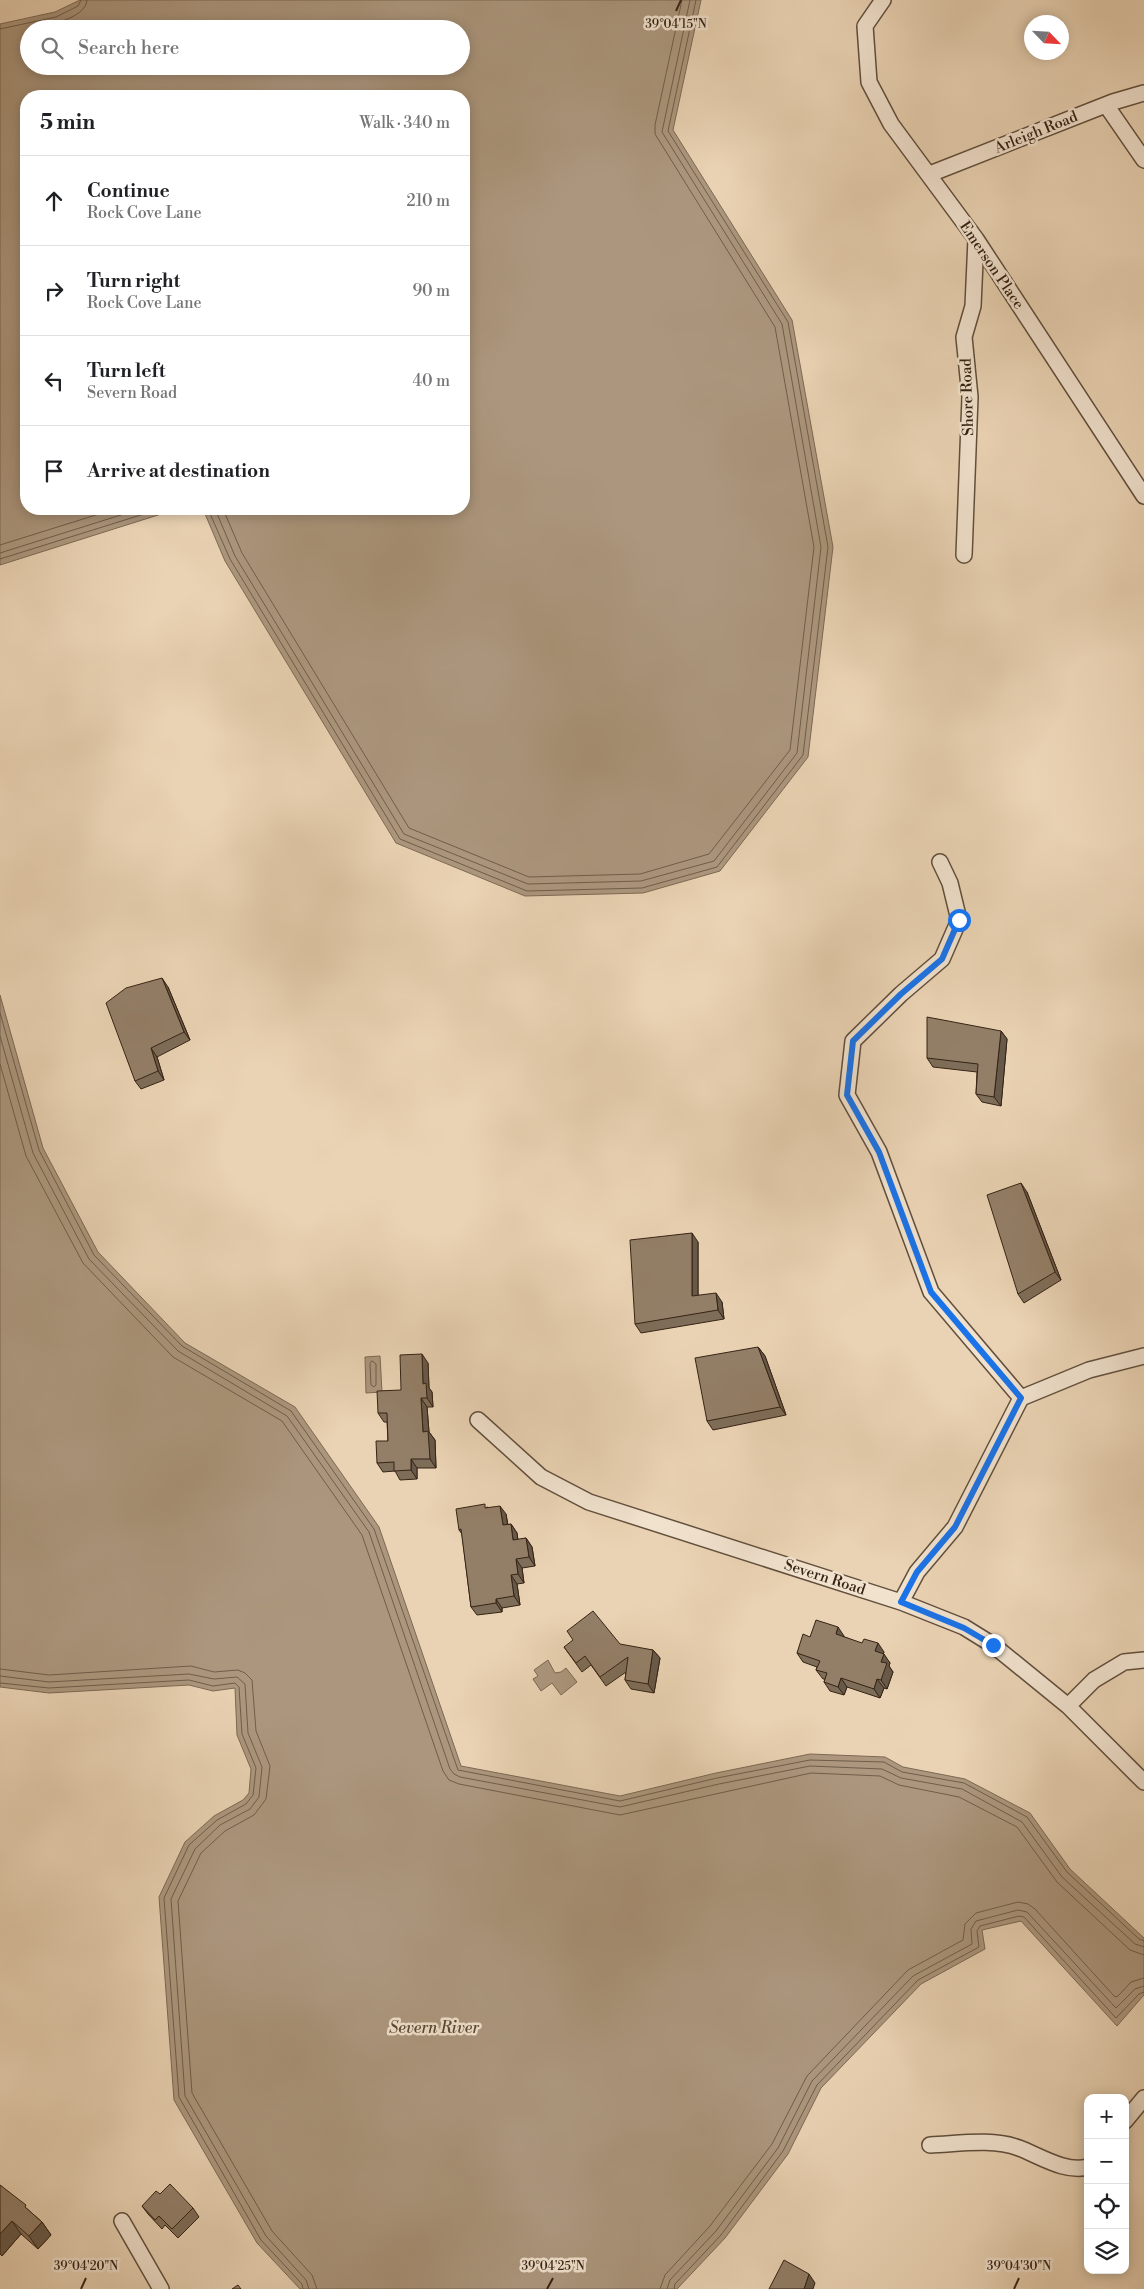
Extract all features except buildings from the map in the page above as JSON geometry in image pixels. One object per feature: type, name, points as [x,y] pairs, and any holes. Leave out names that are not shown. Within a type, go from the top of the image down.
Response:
[{"type":"street","name":"Emerson Place","points":[[883,0],[865,26],[869,82],[891,124],[930,174],[976,239],[1144,496]]},
{"type":"street","name":"Arleigh Road","points":[[930,174],[1106,105],[1144,93]]},
{"type":"street","points":[[1106,105],[1144,160]]},
{"type":"street","name":"Shore Road","points":[[964,555],[970,397],[964,337],[973,306],[976,239]]},
{"type":"street","points":[[940,862],[950,882],[959,920],[942,959],[901,994],[853,1041],[847,1095],[879,1152],[931,1292],[1021,1398]]},
{"type":"street","points":[[901,1602],[917,1572],[955,1527],[1021,1398],[1089,1370],[1144,1356]]},
{"type":"street","name":"Severn Road","points":[[478,1420],[540,1477],[589,1502],[901,1602],[964,1628],[993,1645],[1068,1706],[1144,1782]]},
{"type":"street","points":[[1068,1706],[1094,1680],[1116,1666],[1124,1662],[1144,1660]]},
{"type":"street","points":[[1129,2116],[1144,2098]]},
{"type":"street","points":[[930,2145],[1006,2144],[1067,2167],[1084,2168]]},
{"type":"street","points":[[122,2221],[161,2289]]},
{"type":"water","points":[[80,0],[701,0],[673,130],[792,320],[833,547],[808,757],[720,871],[643,893],[525,896],[396,843],[225,561],[206,515],[470,515],[470,90],[20,90],[20,515],[158,515],[0,565],[0,24],[55,12]]},
{"type":"water","name":"Severn River","points":[[0,995],[43,1148],[98,1252],[185,1343],[295,1407],[379,1527],[461,1766],[620,1796],[716,1773],[810,1754],[885,1757],[903,1767],[965,1779],[1030,1813],[1070,1869],[1144,1938],[1144,1995],[1117,2026],[1021,1921],[982,1930],[985,1949],[921,1984],[821,2088],[788,2154],[725,2238],[677,2289],[300,2289],[257,2243],[174,2100],[159,1897],[185,1842],[214,1816],[243,1800],[249,1793],[251,1769],[237,1735],[235,1688],[213,1691],[189,1685],[49,1693],[0,1687]]},
{"type":"water","points":[[380,1356],[382,1392],[366,1393],[365,1357]]},
{"type":"water","points":[[548,1660],[555,1673],[561,1672],[566,1668],[577,1682],[561,1695],[552,1683],[541,1691],[533,1679],[538,1676],[534,1670]]},
{"type":"route","points":[[959,920],[942,959],[901,994],[853,1041],[847,1095],[879,1152],[931,1292],[1021,1398],[955,1527],[917,1572],[901,1602],[964,1628],[993,1645]]}]
